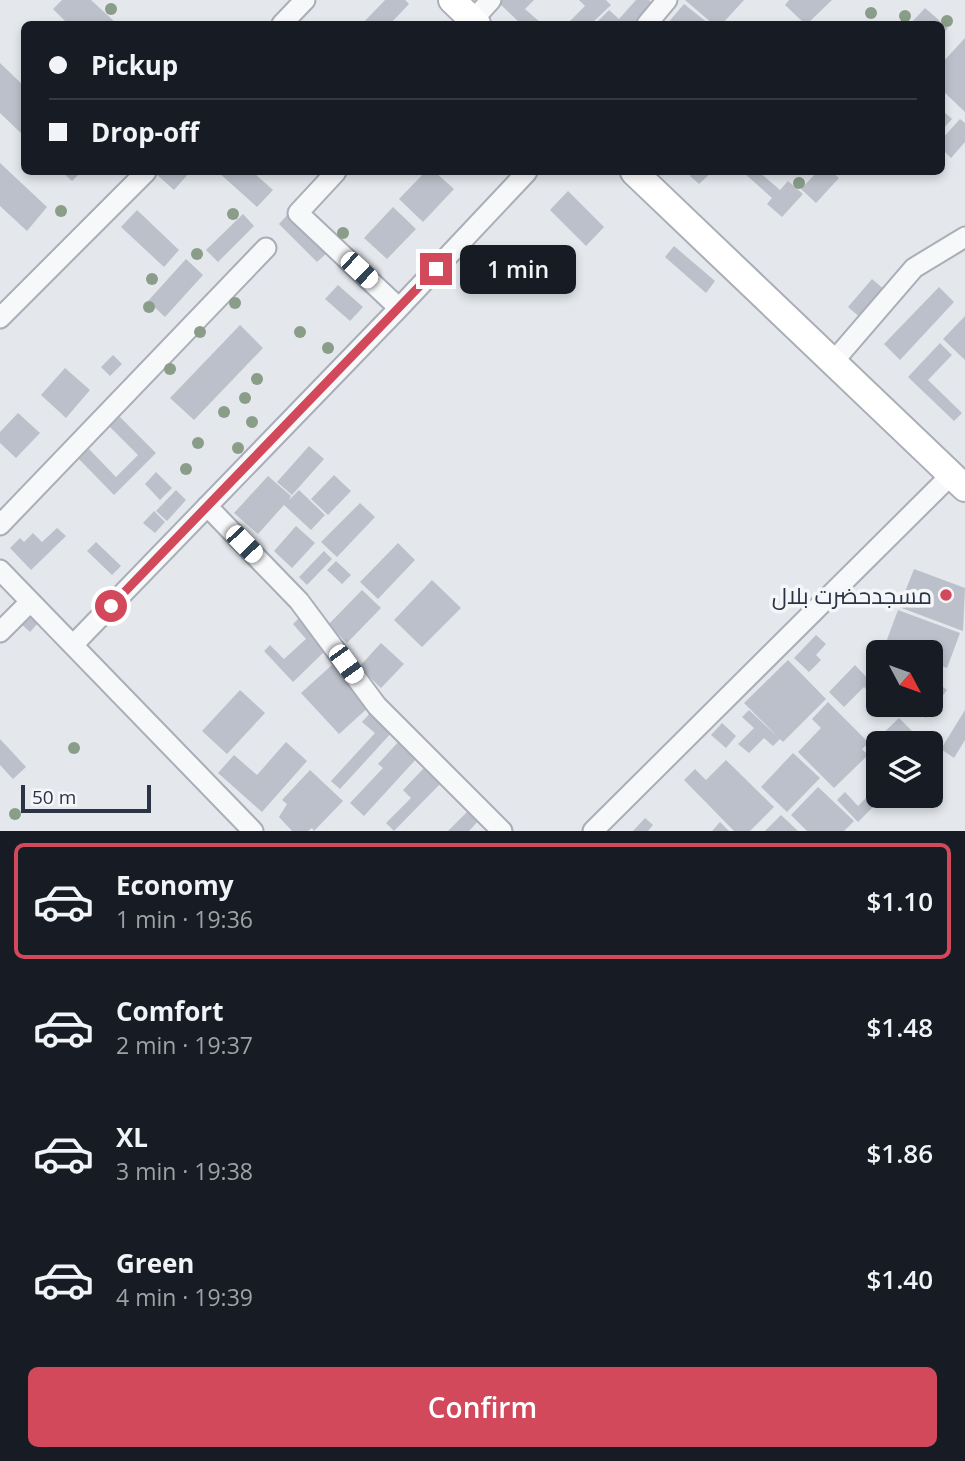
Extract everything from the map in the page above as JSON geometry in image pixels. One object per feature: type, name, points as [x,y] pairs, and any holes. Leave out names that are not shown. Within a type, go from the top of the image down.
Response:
[{"type":"street","points":[[285,21],[305,0]]},
{"type":"street","points":[[452,0],[471,21]]},
{"type":"street","points":[[475,21],[491,0]]},
{"type":"street","points":[[650,21],[667,0]]},
{"type":"street","points":[[0,318],[143,175]]},
{"type":"street","points":[[333,175],[299,213],[399,308]]},
{"type":"street","points":[[73,645],[524,175]]},
{"type":"street","points":[[593,831],[958,481],[637,175]]},
{"type":"street","points":[[833,362],[914,268],[965,237]]},
{"type":"street","points":[[0,525],[266,248]]},
{"type":"street","points":[[207,506],[299,601],[377,706],[502,831]]},
{"type":"street","points":[[2,577],[73,645],[253,831]]},
{"type":"street","points":[[0,632],[30,602]]},
{"type":"building","points":[[62,0],[91,0],[114,21],[65,21],[53,9]]},
{"type":"building","points":[[385,0],[405,0],[409,4],[393,21],[365,21]]},
{"type":"building","points":[[534,0],[525,9],[539,21],[518,21],[498,2]]},
{"type":"building","points":[[579,0],[606,0],[611,5],[594,21],[570,21],[585,6]]},
{"type":"building","points":[[636,0],[649,0],[657,7],[644,21],[598,21],[609,10],[619,19]]},
{"type":"building","points":[[685,0],[744,0],[725,21],[710,21]]},
{"type":"building","points":[[789,0],[832,0],[810,21],[802,21],[785,5]]},
{"type":"building","points":[[684,4],[705,21],[670,21]]},
{"type":"building","points":[[925,8],[940,21],[913,21]]},
{"type":"building","points":[[965,38],[965,112],[945,93],[945,60]]},
{"type":"building","points":[[0,63],[21,83],[21,133],[0,113]]},
{"type":"building","points":[[945,113],[952,119],[945,127]]},
{"type":"building","points":[[960,119],[965,123],[965,142],[951,158],[945,152],[945,136]]},
{"type":"building","points":[[0,163],[47,207],[27,231],[0,206]]},
{"type":"building","points":[[65,175],[78,175],[72,181]]},
{"type":"building","points":[[157,175],[187,175],[174,190]]},
{"type":"building","points":[[221,175],[256,175],[273,190],[257,207]]},
{"type":"building","points":[[422,175],[438,175],[454,189],[423,222],[399,199]]},
{"type":"building","points":[[691,175],[709,175],[699,184]]},
{"type":"building","points":[[746,175],[762,175],[780,190],[788,181],[803,194],[782,217],[767,204],[772,198]]},
{"type":"building","points":[[814,175],[835,175],[839,178],[816,203],[801,189]]},
{"type":"building","points":[[568,191],[604,227],[586,246],[550,210]]},
{"type":"building","points":[[393,207],[416,229],[387,259],[364,238]]},
{"type":"building","points":[[137,210],[179,250],[164,267],[121,227]]},
{"type":"building","points":[[290,212],[329,251],[317,262],[279,224]]},
{"type":"building","points":[[243,214],[254,226],[218,262],[206,250]]},
{"type":"building","points":[[674,246],[715,281],[706,293],[665,257]]},
{"type":"building","points":[[186,259],[203,275],[165,317],[148,301]]},
{"type":"building","points":[[872,279],[886,291],[862,319],[848,307]]},
{"type":"building","points":[[338,285],[363,307],[350,321],[325,299]]},
{"type":"building","points":[[939,287],[954,302],[900,360],[884,344]]},
{"type":"building","points":[[965,316],[965,360],[943,339]]},
{"type":"building","points":[[240,325],[263,348],[194,420],[170,398]]},
{"type":"building","points":[[940,343],[952,355],[928,380],[962,413],[954,421],[908,377]]},
{"type":"building","points":[[113,355],[122,364],[110,376],[101,367]]},
{"type":"building","points":[[65,368],[90,390],[66,418],[41,395]]},
{"type":"building","points":[[115,412],[156,453],[114,495],[78,458],[88,448],[116,477],[138,455],[105,422]]},
{"type":"building","points":[[18,413],[40,433],[16,458],[0,443],[0,432]]},
{"type":"building","points":[[309,446],[324,459],[292,495],[277,482]]},
{"type":"building","points":[[156,472],[172,488],[160,500],[145,484]]},
{"type":"building","points":[[334,475],[351,491],[328,515],[311,499]]},
{"type":"building","points":[[268,476],[291,496],[289,500],[299,490],[325,515],[311,530],[284,505],[258,534],[234,513]]},
{"type":"building","points":[[176,490],[186,500],[167,521],[156,511]]},
{"type":"building","points":[[360,503],[375,517],[337,557],[321,542]]},
{"type":"building","points":[[154,511],[165,522],[155,533],[143,523]]},
{"type":"building","points":[[296,526],[315,543],[292,568],[274,551]]},
{"type":"building","points":[[57,528],[66,536],[31,570],[10,548],[20,538],[24,542],[33,533],[42,542]]},
{"type":"building","points":[[96,542],[121,566],[112,575],[87,551]]},
{"type":"building","points":[[398,543],[415,560],[378,599],[360,582]]},
{"type":"building","points":[[324,551],[332,559],[307,585],[299,577]]},
{"type":"building","points":[[336,561],[351,575],[342,584],[327,570]]},
{"type":"building","points":[[914,569],[965,588],[963,631],[899,607]]},
{"type":"building","points":[[432,580],[461,608],[422,647],[394,620]]},
{"type":"building","points":[[362,590],[381,608],[347,643],[328,625]]},
{"type":"building","points":[[28,610],[40,621],[30,632],[18,621]]},
{"type":"building","points":[[898,610],[960,633],[947,668],[943,666],[943,640],[887,640]]},
{"type":"building","points":[[302,615],[325,651],[293,682],[264,651],[270,645],[284,659],[306,639],[293,624]]},
{"type":"building","points":[[816,635],[826,644],[816,655],[821,660],[809,672],[794,658]]},
{"type":"building","points":[[381,643],[404,664],[381,688],[359,667]]},
{"type":"building","points":[[788,660],[826,699],[783,742],[744,703]]},
{"type":"building","points":[[333,664],[371,705],[339,734],[301,693]]},
{"type":"building","points":[[855,665],[866,677],[866,689],[864,687],[844,707],[829,692]]},
{"type":"building","points":[[240,690],[265,713],[227,754],[202,731]]},
{"type":"building","points":[[828,702],[866,740],[866,746],[862,749],[866,757],[834,788],[798,752],[821,728],[812,719]]},
{"type":"building","points":[[749,710],[780,739],[773,746],[764,738],[749,753],[738,744],[754,728],[742,717]]},
{"type":"building","points":[[965,710],[965,740],[954,758],[943,750],[943,746]]},
{"type":"building","points":[[372,711],[393,731],[340,789],[331,781],[375,733],[362,722]]},
{"type":"building","points":[[899,718],[912,731],[885,731]]},
{"type":"building","points":[[722,723],[736,736],[726,748],[711,735]]},
{"type":"building","points":[[0,739],[26,767],[13,779],[0,765]]},
{"type":"building","points":[[400,740],[418,757],[364,816],[350,803],[383,768],[378,764]]},
{"type":"building","points":[[286,742],[307,761],[262,812],[218,773],[234,755],[257,775]]},
{"type":"building","points":[[793,753],[820,778],[787,812],[761,787]]},
{"type":"building","points":[[726,760],[774,807],[750,831],[734,831],[684,780],[695,769],[706,780]]},
{"type":"building","points":[[425,767],[441,783],[394,831],[386,823],[411,798],[403,790]]},
{"type":"building","points":[[310,770],[343,801],[314,831],[312,828],[308,831],[292,831],[279,817],[287,804],[282,800]]},
{"type":"building","points":[[818,787],[854,821],[844,831],[807,831],[791,815]]},
{"type":"building","points":[[845,792],[858,806],[866,798],[866,808],[872,808],[858,822],[837,800]]},
{"type":"building","points":[[469,810],[479,820],[469,831],[448,831]]},
{"type":"building","points":[[781,815],[798,831],[765,831]]},
{"type":"building","points":[[645,818],[653,825],[648,831],[633,831]]},
{"type":"building","points":[[720,822],[729,831],[712,831]]},
{"type":"place","name":"مسجدحضرت بلال","points":[[946,595]]},
{"type":"route","points":[[111,606],[436,269]]}]
